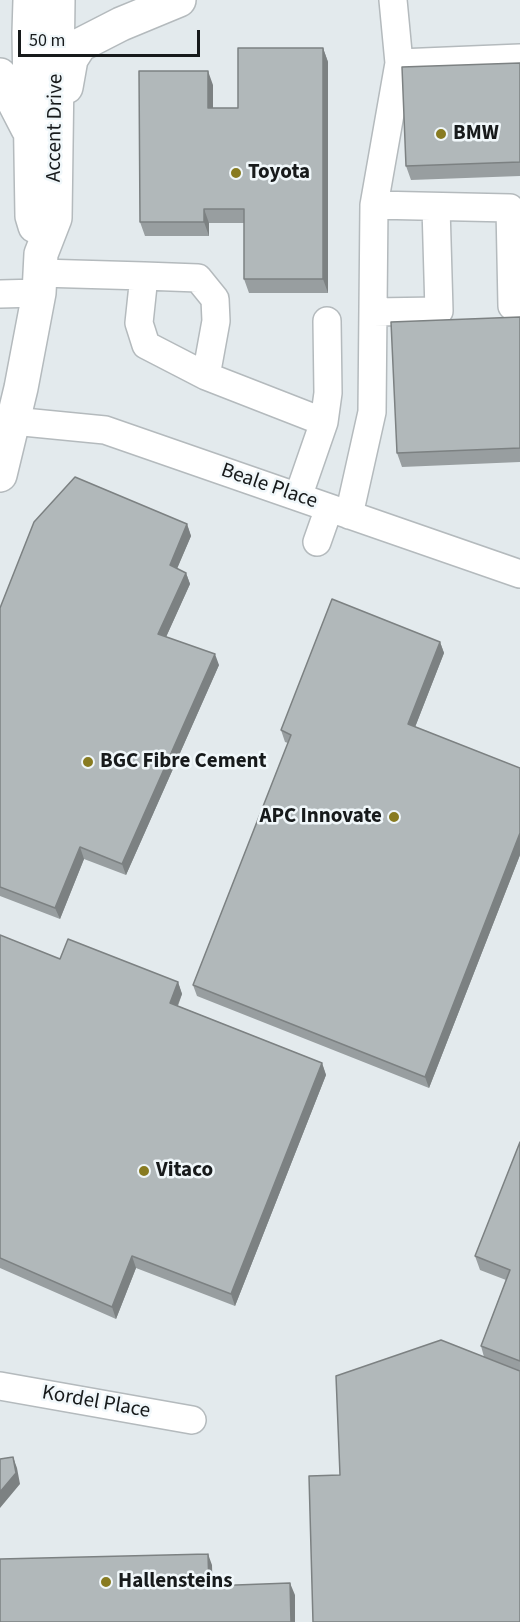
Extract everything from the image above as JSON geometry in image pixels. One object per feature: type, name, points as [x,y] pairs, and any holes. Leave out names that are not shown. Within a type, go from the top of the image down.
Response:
[{"type":"main road","name":"Accent Drive","points":[[0,475],[13,421],[40,273],[55,218],[28,26],[30,0]]},
{"type":"main road","name":"Accent Drive","points":[[44,132],[58,0]]},
{"type":"main road","points":[[0,75],[44,132],[63,113],[71,59],[80,45],[179,0]]},
{"type":"street","points":[[317,542],[339,512],[372,412],[374,205],[399,63],[393,0]]},
{"type":"street","points":[[399,63],[520,58]]},
{"type":"street","points":[[374,205],[510,208],[512,306]]},
{"type":"street","points":[[373,312],[439,311],[436,207]]},
{"type":"street","points":[[0,294],[40,273],[198,278],[215,299],[216,321],[206,376]]},
{"type":"street","points":[[144,276],[139,323],[146,345],[206,376],[324,422]]},
{"type":"street","points":[[298,497],[324,422],[328,393],[327,321]]},
{"type":"street","name":"Beale Place","points":[[13,421],[105,430],[520,574]]},
{"type":"street","name":"Kordel Place","points":[[0,1386],[192,1420]]},
{"type":"building","name":"Toyota","points":[[238,48],[323,48],[323,279],[244,279],[244,209],[204,209],[204,222],[140,222],[139,71],[208,71],[208,108],[238,108]]},
{"type":"building","points":[[520,63],[520,162],[406,166],[402,67]]},
{"type":"building","points":[[520,317],[520,448],[397,453],[391,322]]},
{"type":"building","name":"BGC Fibre Cement","points":[[75,477],[187,524],[170,565],[186,573],[158,634],[215,654],[122,864],[80,847],[55,908],[0,887],[0,608],[34,522]]},
{"type":"building","name":"APC Innovate","points":[[332,599],[440,642],[408,724],[520,768],[520,833],[425,1077],[193,985],[291,735],[281,730]]},
{"type":"building","name":"Vitaco","points":[[0,935],[60,959],[68,939],[178,982],[170,1003],[322,1063],[231,1294],[132,1256],[112,1307],[0,1258]]},
{"type":"building","points":[[520,1142],[520,1361],[481,1346],[510,1270],[475,1256]]},
{"type":"building","points":[[441,1340],[520,1371],[520,1622],[313,1622],[309,1476],[340,1475],[336,1376]]},
{"type":"building","points":[[13,1457],[16,1473],[0,1492],[0,1459]]},
{"type":"building","name":"Hallensteins","points":[[208,1554],[209,1586],[290,1583],[291,1622],[0,1622],[0,1559]]},
{"type":"place","name":"BMW","points":[[441,134]]},
{"type":"place","name":"Toyota","points":[[236,173]]},
{"type":"place","name":"BGC Fibre Cement","points":[[88,762]]},
{"type":"place","name":"APC Innovate","points":[[394,817]]},
{"type":"place","name":"Vitaco","points":[[144,1171]]},
{"type":"place","name":"Hallensteins","points":[[106,1582]]}]
